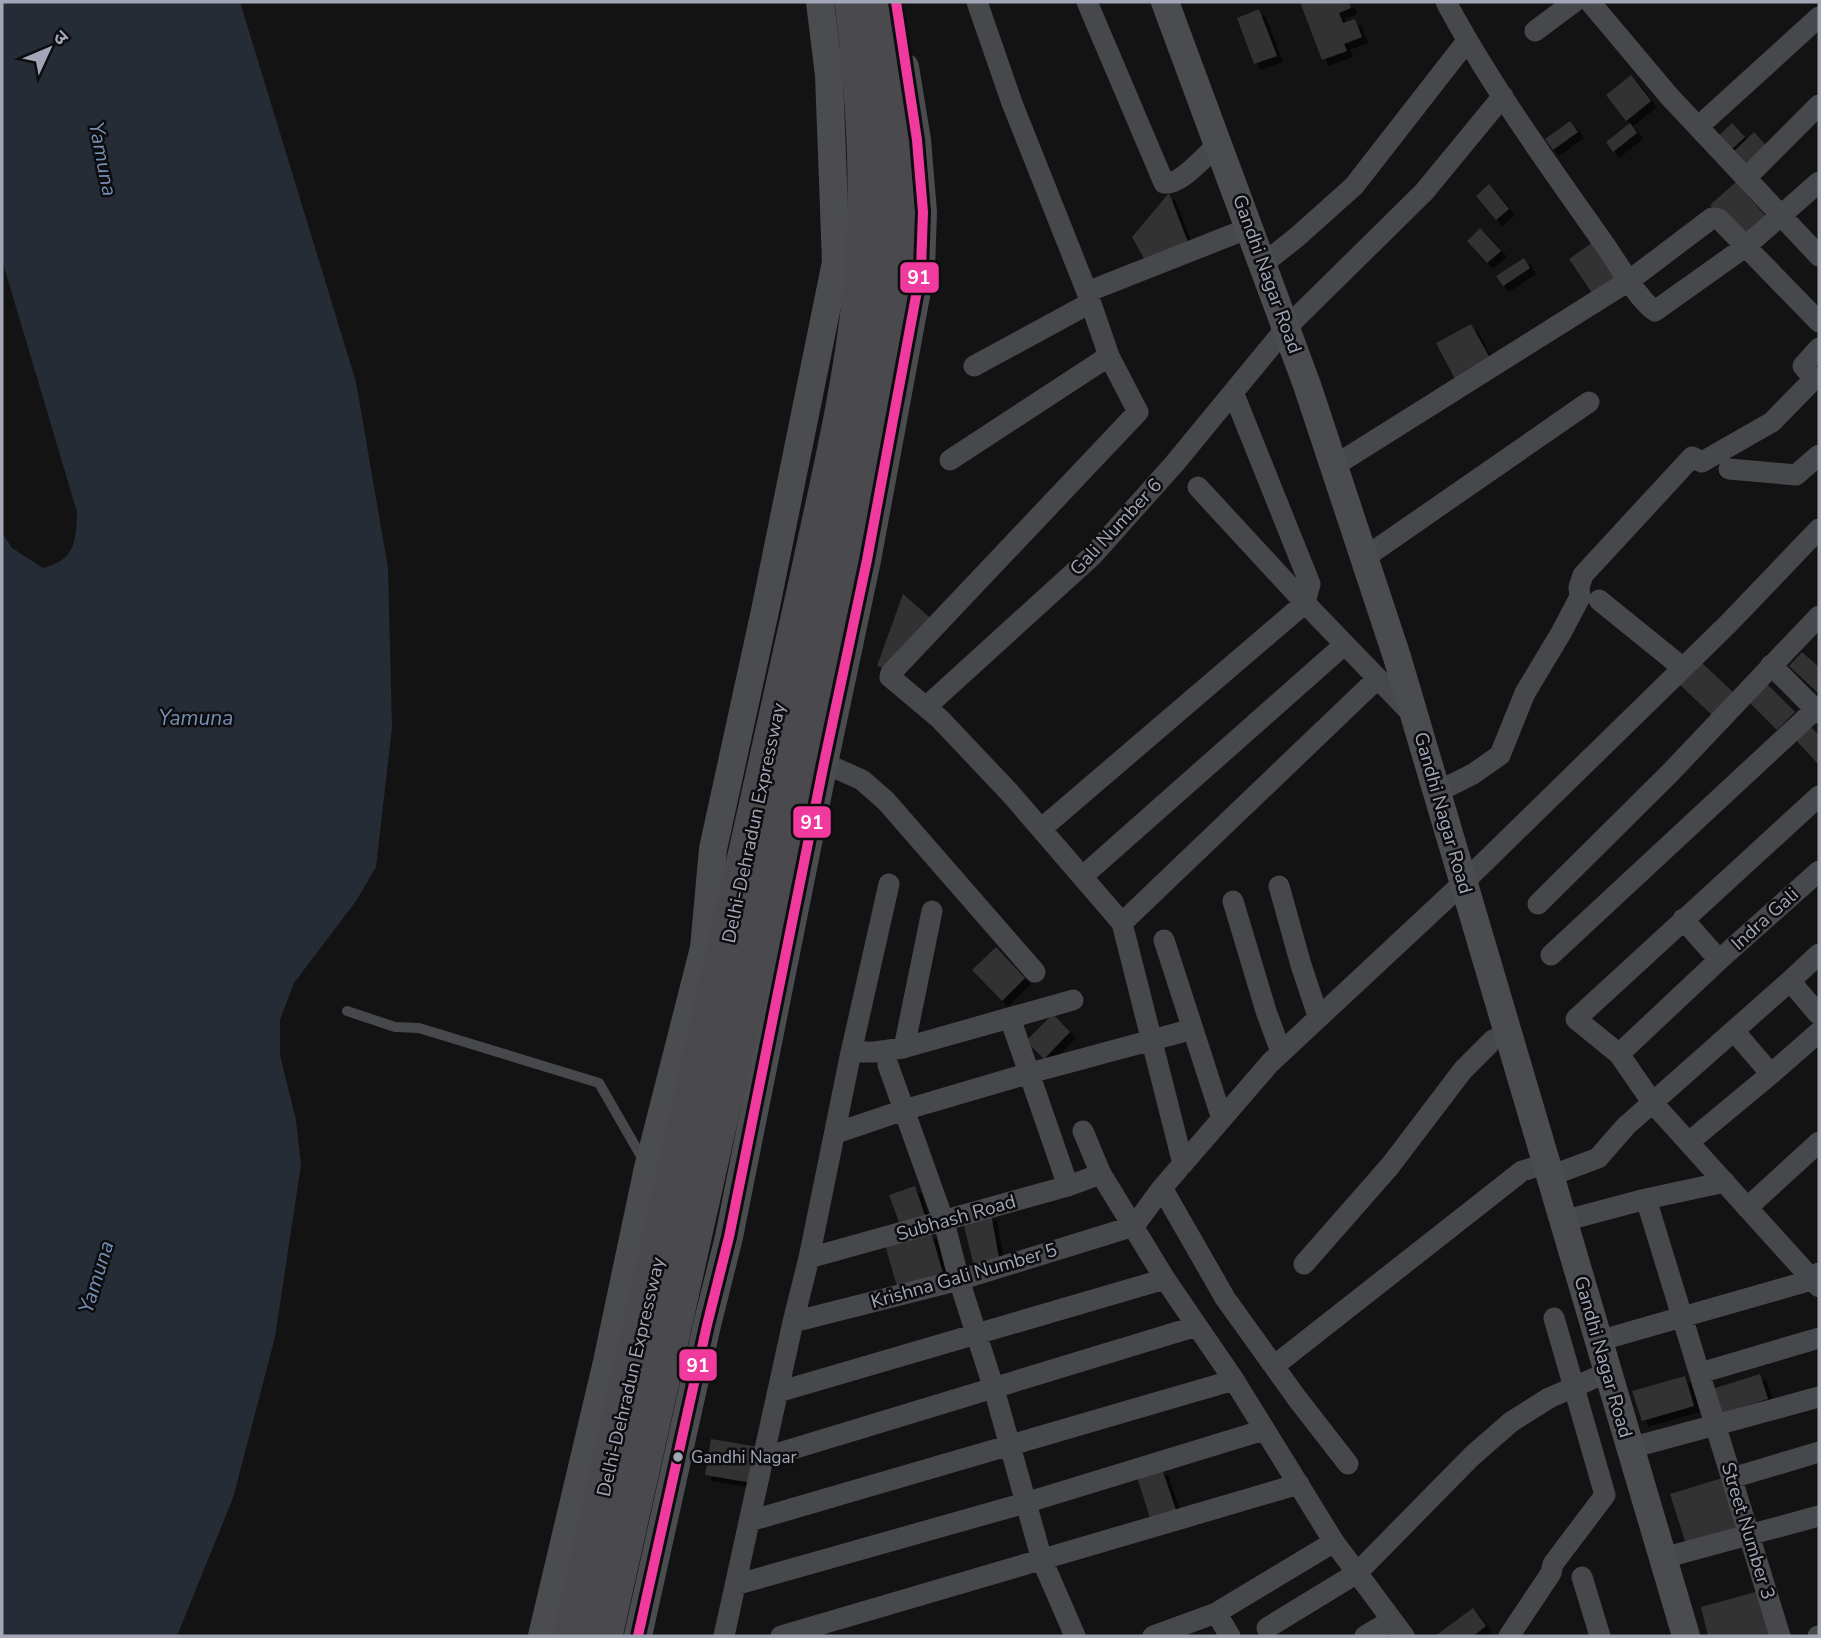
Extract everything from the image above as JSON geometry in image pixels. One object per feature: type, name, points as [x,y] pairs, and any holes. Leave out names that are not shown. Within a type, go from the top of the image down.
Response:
[{"type":"highway","name":"Delhi-Dehradun Expressway","points":[[572,1636],[811,565],[853,352],[862,292],[866,201],[859,51],[853,2]]},
{"type":"highway","name":"Delhi-Dehradun Expressway","points":[[604,1636],[836,597],[884,357],[893,295],[897,201],[890,48],[884,2]]},
{"type":"street","points":[[542,1636],[607,1362],[648,1168],[704,948],[713,849],[836,262],[829,75],[820,2]]},
{"type":"street","points":[[638,1636],[729,1237],[867,560],[921,269],[923,212],[918,152],[896,2]]},
{"type":"street","points":[[977,2],[1012,103],[1109,356],[1138,412],[891,673],[892,680],[926,707],[1002,784],[1122,923],[1183,1164]]},
{"type":"street","points":[[1087,2],[1164,183],[1172,184],[1180,179],[1218,144]]},
{"type":"street","name":"Gandhi Nagar Road","points":[[1165,2],[1286,328],[1364,558],[1437,792],[1686,1636]]},
{"type":"street","points":[[1446,2],[1467,41],[1503,96],[1630,281],[1655,311],[1745,247],[1819,182]]},
{"type":"street","points":[[1535,31],[1574,2]]},
{"type":"street","points":[[1590,2],[1698,127],[1819,256]]},
{"type":"street","points":[[1698,127],[1819,17]]},
{"type":"street","points":[[1263,264],[1354,186],[1467,41]]},
{"type":"street","name":"Gali Number 6","points":[[926,707],[1092,556],[1175,463],[1286,328],[1424,192],[1503,96]]},
{"type":"street","points":[[1746,178],[1819,105]]},
{"type":"street","points":[[1334,466],[1630,281],[1712,218],[1718,219],[1819,322]]},
{"type":"street","points":[[974,366],[1088,297],[1249,228]]},
{"type":"street","points":[[1437,792],[1473,774],[1500,755],[1525,693],[1580,597],[1579,587],[1583,575],[1692,457],[1702,462],[1772,422],[1814,379],[1803,366],[1819,348]]},
{"type":"street","points":[[950,460],[1109,356]]},
{"type":"street","points":[[1041,829],[1305,603],[1310,584],[1233,392]]},
{"type":"street","points":[[1364,558],[1589,402]]},
{"type":"street","points":[[1729,469],[1796,475],[1819,455]]},
{"type":"street","points":[[1198,486],[1344,645],[1414,716]]},
{"type":"street","points":[[1134,1226],[1162,1188],[1281,1052],[1463,883],[1683,668],[1819,529]]},
{"type":"street","points":[[1599,600],[1683,668]]},
{"type":"street","points":[[1538,904],[1670,773],[1819,615]]},
{"type":"street","points":[[1083,876],[1344,645]]},
{"type":"street","points":[[1550,955],[1818,710],[1771,665]]},
{"type":"street","points":[[1122,923],[1377,679]]},
{"type":"street","points":[[824,763],[862,780],[886,801],[1035,972]]},
{"type":"street","points":[[1598,1340],[1817,1280],[1747,1208],[1652,1102],[1619,1054],[1576,1018],[1819,796]]},
{"type":"street","points":[[713,849],[803,870]]},
{"type":"street","name":"Indra Gali","points":[[1683,919],[1719,960],[1819,871]]},
{"type":"street","points":[[724,1636],[889,884]]},
{"type":"street","points":[[1279,886],[1318,1016]]},
{"type":"street","points":[[1233,901],[1281,1052]]},
{"type":"street","points":[[904,1048],[932,911]]},
{"type":"street","points":[[1164,940],[1222,1119]]},
{"type":"street","points":[[1274,1366],[1522,1171],[1548,1170],[1598,1158],[1652,1102],[1819,954]]},
{"type":"street","points":[[1619,1054],[1719,960]]},
{"type":"street","points":[[1790,981],[1819,1015]]},
{"type":"street","points":[[852,1052],[904,1048],[1073,1000]]},
{"type":"street","points":[[1010,1018],[1068,1186]]},
{"type":"street","points":[[836,1133],[1030,1073],[1193,1029]]},
{"type":"street","points":[[1734,1031],[1771,1074]]},
{"type":"street","points":[[1689,1142],[1819,1032]]},
{"type":"street","points":[[1304,1264],[1390,1166],[1463,1070],[1493,1040],[1508,1035]]},
{"type":"street","points":[[888,1065],[944,1222],[1042,1560],[1075,1636]]},
{"type":"street","points":[[1083,1131],[1101,1174],[1166,1279],[1234,1380],[1334,1542],[1398,1628],[1365,1636]]},
{"type":"street","points":[[1747,1208],[1819,1142]]},
{"type":"street","name":"Subhash Road","points":[[809,1258],[944,1222],[1101,1174]]},
{"type":"street","points":[[1563,1221],[1725,1182]]},
{"type":"street","points":[[1162,1188],[1225,1298],[1348,1464]]},
{"type":"street","name":"Street Number 3","points":[[1646,1199],[1780,1636]]},
{"type":"street","name":"Krishna Gali Number 5","points":[[793,1322],[959,1280],[1134,1226]]},
{"type":"street","points":[[778,1392],[1166,1279]]},
{"type":"street","points":[[1509,1636],[1551,1573],[1553,1564],[1605,1494],[1554,1318]]},
{"type":"street","points":[[763,1458],[1196,1326]]},
{"type":"street","points":[[1700,1373],[1819,1338]]},
{"type":"street","points":[[1249,1595],[1270,1632],[1357,1573],[1490,1438],[1529,1409],[1608,1372]]},
{"type":"street","points":[[750,1521],[1234,1380]]},
{"type":"street","points":[[1630,1448],[1819,1397]]},
{"type":"street","points":[[735,1585],[1025,1503],[1264,1430]]},
{"type":"street","points":[[1732,1478],[1819,1452]]},
{"type":"street","points":[[780,1636],[1299,1484]]},
{"type":"street","points":[[1663,1558],[1819,1516]]},
{"type":"street","points":[[1153,1636],[1216,1613],[1334,1542]]},
{"type":"street","points":[[561,1548],[653,1567]]},
{"type":"street","points":[[1582,1577],[1600,1636]]},
{"type":"street","points":[[1216,1613],[1230,1636]]},
{"type":"lane","points":[[347,1011],[394,1027],[419,1028],[599,1083],[648,1168]]},
{"type":"water","name":"Yamuna","points":[[2,2],[240,2],[356,382],[388,568],[392,728],[376,867],[356,901],[294,983],[280,1020],[280,1055],[296,1120],[301,1165],[275,1337],[233,1498],[177,1636],[2,1636],[2,533],[12,548],[43,568],[54,565],[68,555],[72,548],[77,512],[2,260]]},
{"type":"building","points":[[1300,2],[1349,2],[1351,8],[1339,13],[1343,23],[1355,19],[1362,37],[1344,44],[1347,51],[1322,60]]},
{"type":"building","points":[[1259,9],[1277,56],[1254,64],[1237,18]]},
{"type":"building","points":[[1631,75],[1651,101],[1626,121],[1606,95]]},
{"type":"building","points":[[1570,121],[1578,132],[1553,150],[1545,139]]},
{"type":"building","points":[[1630,123],[1637,133],[1613,152],[1606,142]]},
{"type":"building","points":[[1732,123],[1745,137],[1727,154],[1714,140]]},
{"type":"building","points":[[1754,132],[1766,145],[1742,168],[1730,155]]},
{"type":"building","points":[[1736,182],[1770,221],[1744,244],[1710,205]]},
{"type":"building","points":[[1489,184],[1509,209],[1496,220],[1476,196]]},
{"type":"building","points":[[1169,193],[1189,245],[1146,262],[1132,237]]},
{"type":"building","points":[[1480,228],[1501,251],[1487,263],[1467,241]]},
{"type":"building","points":[[1593,242],[1618,280],[1594,296],[1569,259]]},
{"type":"building","points":[[1524,258],[1530,268],[1503,286],[1496,276]]},
{"type":"building","points":[[1471,324],[1491,360],[1456,381],[1436,343]]},
{"type":"building","points":[[903,594],[935,622],[892,671],[877,666]]},
{"type":"building","points":[[1802,652],[1819,667],[1819,694],[1789,666]]},
{"type":"building","points":[[1699,660],[1738,697],[1717,720],[1678,683]]},
{"type":"building","points":[[1764,681],[1795,712],[1777,730],[1746,699]]},
{"type":"building","points":[[1807,723],[1819,735],[1819,765],[1792,736]]},
{"type":"building","points":[[996,947],[1025,978],[1002,1001],[972,970]]},
{"type":"building","points":[[1053,1014],[1070,1032],[1044,1059],[1026,1041]]},
{"type":"building","points":[[915,1186],[927,1222],[902,1230],[889,1195]]},
{"type":"building","points":[[991,1214],[999,1258],[974,1266],[963,1222]]},
{"type":"building","points":[[931,1232],[944,1277],[898,1290],[885,1245]]},
{"type":"building","points":[[1760,1374],[1768,1399],[1717,1415],[1709,1390]]},
{"type":"building","points":[[1685,1376],[1694,1406],[1642,1421],[1632,1391]]},
{"type":"building","points":[[711,1439],[759,1447],[753,1483],[705,1475]]},
{"type":"building","points":[[1162,1469],[1176,1510],[1150,1518],[1137,1477]]},
{"type":"building","points":[[1729,1476],[1745,1526],[1686,1544],[1670,1494]]},
{"type":"building","points":[[1759,1591],[1771,1636],[1708,1636],[1701,1607]]},
{"type":"building","points":[[1473,1608],[1486,1626],[1473,1636],[1435,1636]]},
{"type":"transit line","name":"91","points":[[638,1636],[729,1237],[867,560],[921,269],[923,212],[917,140],[896,2]]},
{"type":"place","name":"Gandhi Nagar","points":[[678,1457]]}]
